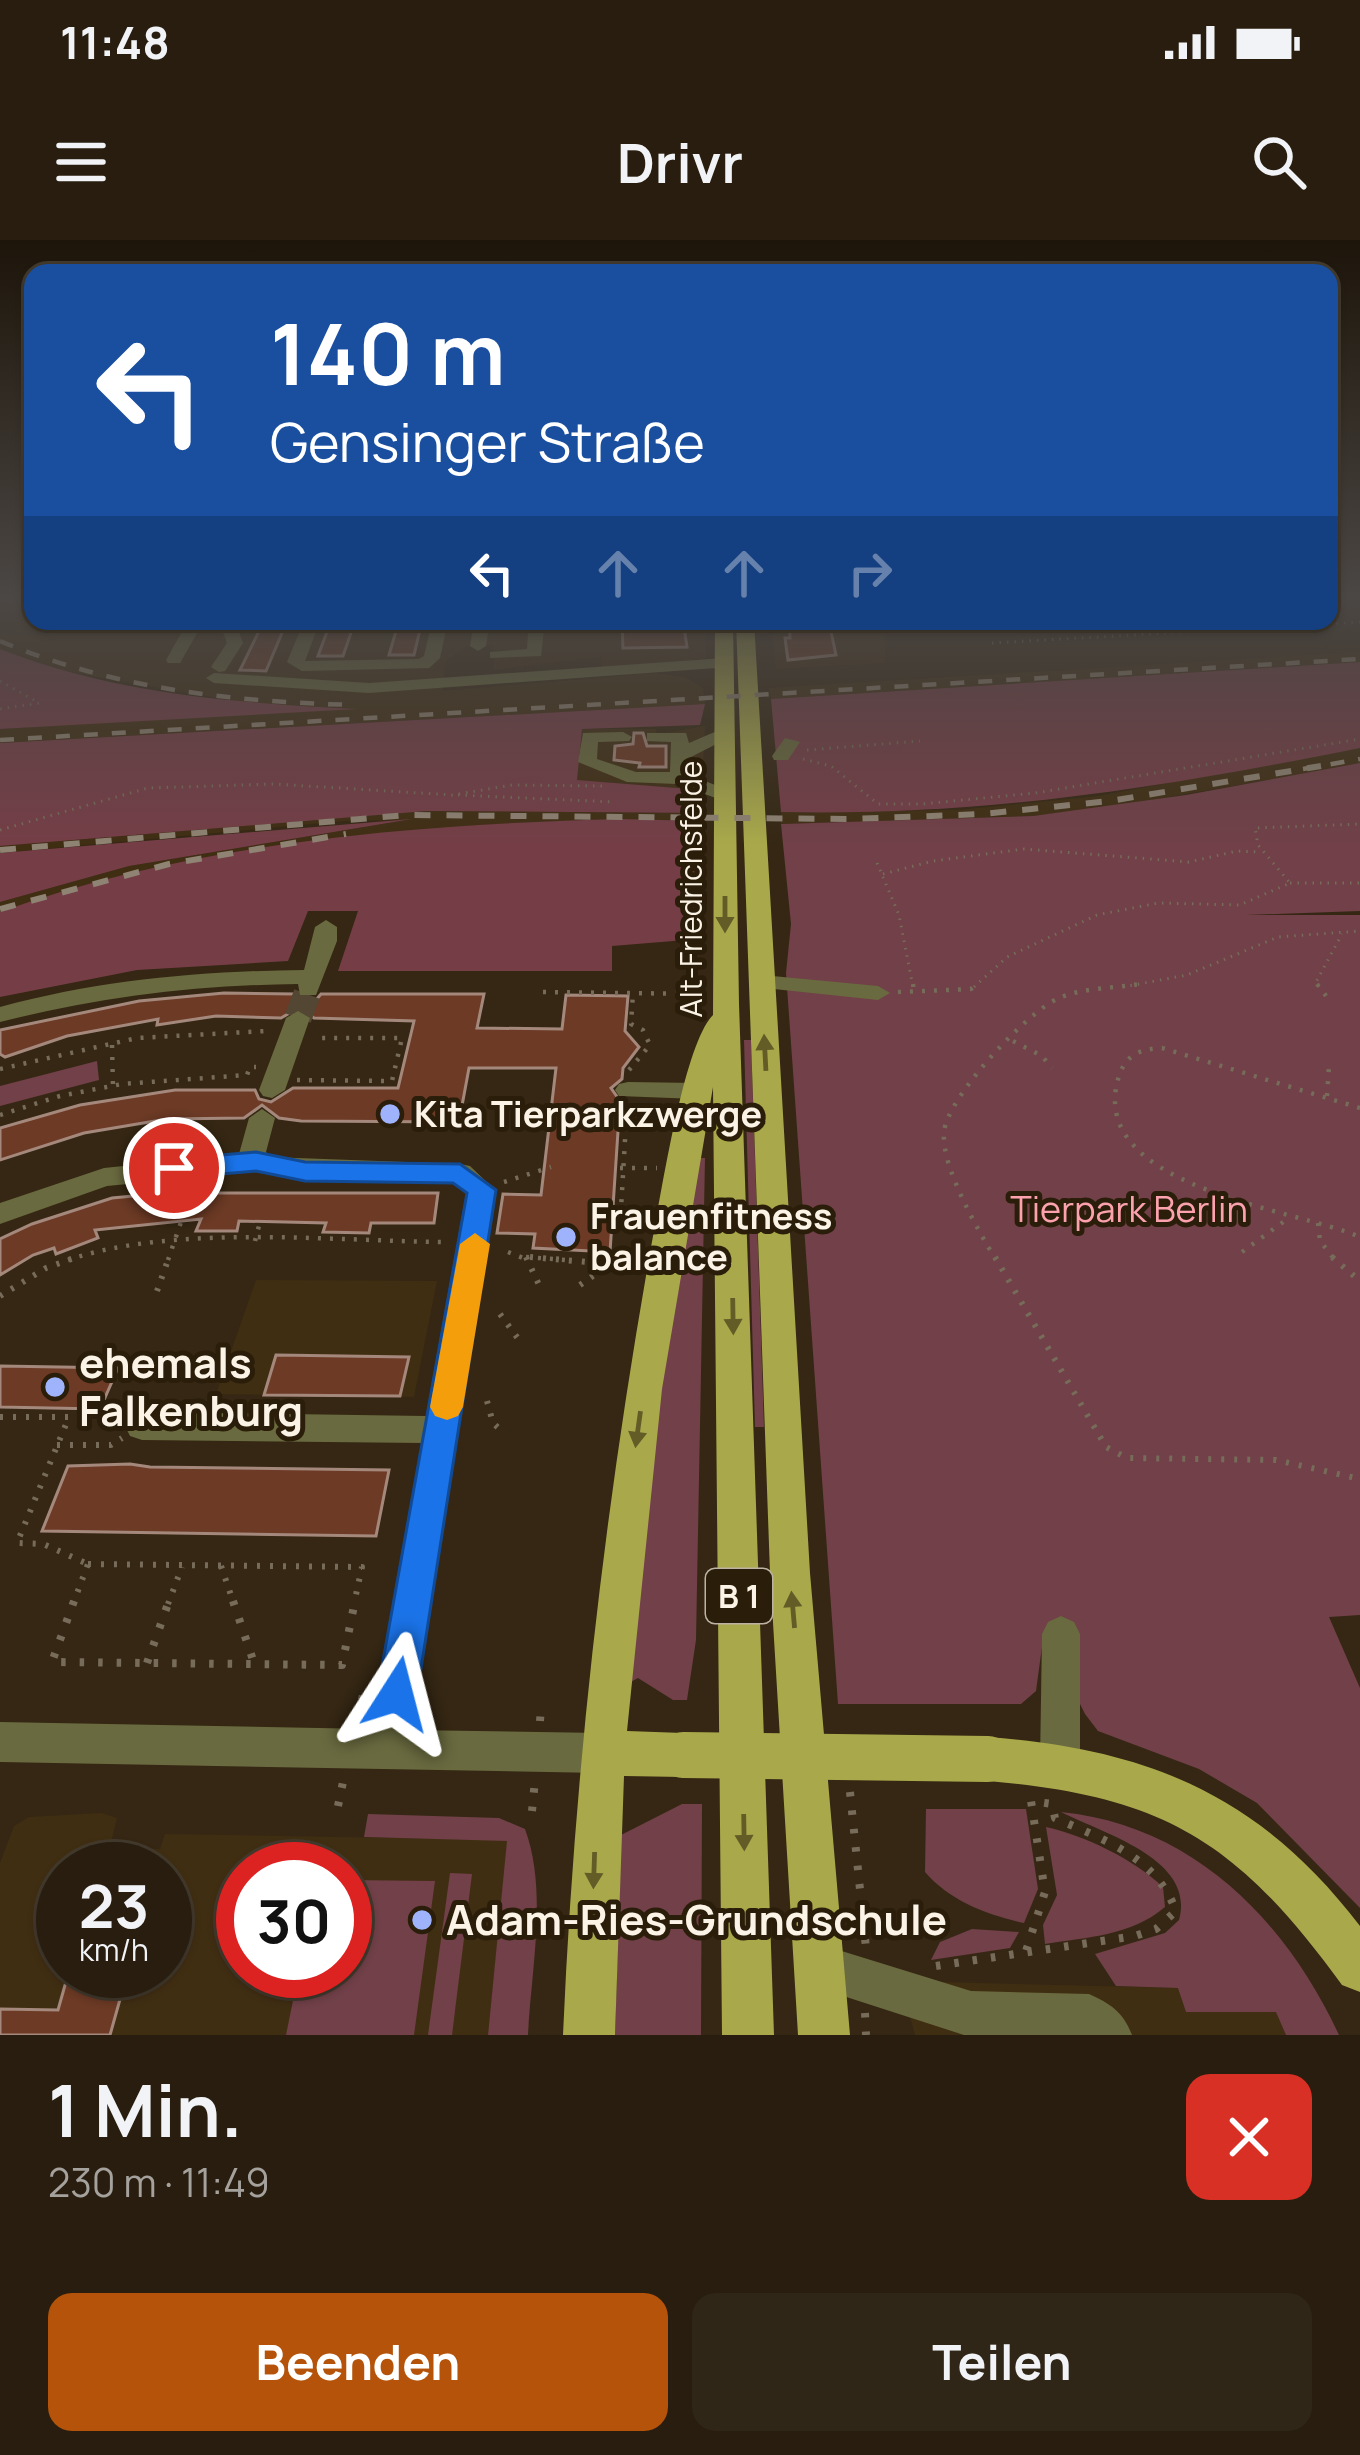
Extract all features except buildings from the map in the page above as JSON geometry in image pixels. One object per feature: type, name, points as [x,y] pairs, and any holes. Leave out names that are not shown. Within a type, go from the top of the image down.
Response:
[{"type":"main road","name":"Alt-Friedrichsfelde","points":[[724,678],[748,2035]]},
{"type":"main road","name":"Alt-Friedrichsfelde","points":[[730,993],[755,823],[774,752],[758,678]]},
{"type":"main road","points":[[590,2035],[608,1651],[645,1377],[697,1091],[730,993]]},
{"type":"main road","name":"B 1","points":[[730,993],[790,1573],[824,2035]]},
{"type":"main road","points":[[601,1753],[1046,1762],[1137,1780],[1229,1828],[1296,1883],[1360,1967]]},
{"type":"street","points":[[257,678],[342,688],[528,678]]},
{"type":"street","points":[[456,678],[459,683]]},
{"type":"street","points":[[680,755],[724,733]]},
{"type":"street","points":[[623,737],[589,737],[587,762],[634,778],[679,778],[724,795]]},
{"type":"street","points":[[653,737],[680,737],[679,778]]},
{"type":"street","points":[[612,794],[634,778]]},
{"type":"street","points":[[256,1162],[254,1142],[326,941],[326,927]]},
{"type":"street","points":[[0,1015],[139,985],[225,977],[303,1005]]},
{"type":"street","points":[[730,993],[878,993]]},
{"type":"street","points":[[628,1090],[697,1091]]},
{"type":"street","points":[[0,1214],[104,1177],[256,1162],[305,1171],[460,1173],[482,1190],[492,1247],[442,1430],[387,1748]]},
{"type":"street","points":[[142,1426],[442,1430]]},
{"type":"street","points":[[1046,1762],[1061,1634]]},
{"type":"street","points":[[0,1742],[601,1753]]},
{"type":"street","points":[[819,1967],[972,2024],[1096,2029]]},
{"type":"path","points":[[0,681],[39,703],[0,709]]},
{"type":"path","points":[[809,759],[842,772],[878,804],[922,804],[1057,789],[1360,739]]},
{"type":"path","points":[[813,749],[920,741]]},
{"type":"path","points":[[0,830],[148,788],[274,784],[452,795],[612,794]]},
{"type":"path","points":[[452,795],[512,785],[612,794]]},
{"type":"path","points":[[1260,852],[1255,828],[1360,824]]},
{"type":"path","points":[[883,874],[934,861],[1024,849],[1189,862],[1237,851],[1260,852],[1283,870],[1290,883]]},
{"type":"path","points":[[877,863],[899,915],[914,991]]},
{"type":"path","points":[[878,993],[971,988],[1007,957],[1043,936],[1097,915],[1158,903],[1240,904],[1290,883],[1360,884]]},
{"type":"path","points":[[1360,931],[1278,937],[1187,975],[1073,993],[1042,1006],[949,1108],[943,1137],[968,1212],[1106,1447],[1127,1458],[1276,1460],[1360,1479]]},
{"type":"path","points":[[1327,997],[1316,982],[1343,932]]},
{"type":"path","points":[[543,992],[730,993]]},
{"type":"path","points":[[0,1069],[303,1005],[305,1038],[402,1038],[392,1081],[290,1080],[294,1067],[271,1092],[250,1067],[247,1075],[178,1077],[113,1087],[0,1115]]},
{"type":"path","points":[[1011,1040],[1042,1056],[1052,1068]]},
{"type":"path","points":[[112,1042],[113,1087]]},
{"type":"path","points":[[1360,1108],[1186,1058],[1160,1046],[1135,1051],[1121,1067],[1114,1104],[1120,1127],[1139,1151],[1201,1184],[1360,1238]]},
{"type":"path","points":[[1326,1099],[1328,1066]]},
{"type":"path","points":[[482,1190],[551,1167]]},
{"type":"path","points":[[620,1168],[666,1168]]},
{"type":"path","points":[[1242,1252],[1290,1217]]},
{"type":"path","points":[[157,1291],[181,1222]]},
{"type":"path","points":[[255,1241],[260,1222]]},
{"type":"path","points":[[1318,1223],[1320,1245],[1360,1281]]},
{"type":"path","points":[[0,1296],[46,1268],[113,1244],[175,1240],[492,1247],[526,1257],[610,1264],[648,1261]]},
{"type":"path","points":[[526,1257],[540,1287]]},
{"type":"path","points":[[580,1285],[610,1264]]},
{"type":"path","points":[[500,1314],[522,1344]]},
{"type":"path","points":[[487,1401],[493,1423],[504,1433]]},
{"type":"path","points":[[0,1417],[69,1417],[17,1543],[44,1544],[88,1564],[362,1567],[342,1665],[52,1662],[88,1564]]},
{"type":"path","points":[[57,1445],[111,1444],[142,1426]]},
{"type":"path","points":[[147,1663],[182,1565]]},
{"type":"path","points":[[221,1566],[254,1664]]},
{"type":"path","points":[[847,1778],[866,1958]]},
{"type":"path","points":[[920,1969],[1094,1944],[1156,1929],[1176,1911],[1171,1888],[1157,1871],[1055,1818],[1052,1804],[1030,1801],[1045,1892],[1026,1952]]},
{"type":"shaded area","points":[[0,678],[91,678],[176,694],[357,709],[0,729]]},
{"type":"shaded area","points":[[103,678],[444,678],[442,691],[599,678],[686,678],[703,688],[705,704],[0,743],[0,729],[341,709],[251,704]]},
{"type":"shaded area","points":[[937,678],[1109,678],[771,699],[769,688]]},
{"type":"shaded area","points":[[1109,678],[1360,678],[1360,748],[1072,797],[930,809],[781,812],[771,699]]},
{"type":"shaded area","points":[[705,704],[700,725],[582,729],[577,780],[702,790],[701,813],[427,811],[0,846],[0,743]]},
{"type":"shaded area","points":[[705,726],[702,790],[576,781],[582,729],[656,729],[656,735]]},
{"type":"shaded area","points":[[1360,748],[1360,764],[1116,806],[1033,816],[781,824],[781,812],[957,810],[1098,796]]},
{"type":"shaded area","points":[[427,811],[701,813],[701,821],[477,825],[287,846],[142,872],[0,912],[0,902],[129,866],[406,820],[344,821],[0,853],[0,846]]},
{"type":"shaded area","points":[[412,819],[129,866],[0,902],[0,853]]},
{"type":"shaded area","points":[[621,819],[701,821],[698,939],[612,946],[612,971],[338,971],[358,911],[308,911],[288,961],[137,970],[0,997],[0,912],[73,888],[227,853],[306,841],[465,826]]},
{"type":"shaded area","points":[[256,1280],[437,1281],[414,1397],[216,1394]]},
{"type":"shaded area","name":"Adam-Ries-Grundschule","points":[[102,1813],[117,1818],[111,1842],[36,1842],[36,1998],[192,1998],[192,1842],[162,1842],[165,1834],[508,1840],[488,2035],[0,2035],[0,1863],[14,1826],[29,1817]]},
{"type":"shaded area","points":[[900,1981],[1179,1988],[1186,2012],[1277,2012],[1286,2035],[915,2035]]},
{"type":"green space","name":"Tierpark Berlin","points":[[1360,763],[1360,911],[1246,915],[1360,915],[1360,1615],[1329,1617],[1360,1688],[1360,1908],[1257,1803],[1199,1769],[1098,1731],[1044,1632],[1036,1691],[1021,1704],[838,1704],[786,973],[791,924],[781,824],[1033,816],[1186,795]]},
{"type":"green space","points":[[744,1040],[751,1040],[764,1427],[755,1427]]},
{"type":"green space","points":[[97,1061],[99,1080],[0,1106],[0,1086]]},
{"type":"green space","points":[[696,1158],[705,1158],[696,1640],[687,1700],[673,1700],[638,1678],[629,1683],[650,1439]]},
{"type":"green space","points":[[682,1804],[702,1804],[701,2035],[615,2035],[621,1835]]},
{"type":"green space","points":[[926,1809],[1026,1809],[1038,1889],[1024,1923],[970,1905],[925,1872]]},
{"type":"green space","points":[[1061,1812],[1152,1836],[1229,1885],[1291,1953],[1339,2035],[1286,2035],[1276,2012],[1186,2012],[1178,1988],[1116,1986],[1095,1954],[1165,1933],[1179,1920],[1181,1899],[1174,1880],[1142,1851]]},
{"type":"green space","points":[[368,1814],[499,1818],[525,1829],[537,1904],[528,2035],[488,2035],[507,1841],[364,1837]]},
{"type":"green space","points":[[1046,1827],[1093,1843],[1138,1867],[1163,1887],[1165,1907],[1123,1930],[1045,1944],[1043,1925],[1057,1895]]},
{"type":"green space","points":[[450,1873],[472,1874],[452,2035],[428,2035]]},
{"type":"green space","points":[[372,1880],[435,1881],[414,2035],[286,2035],[294,1998],[372,1998]]},
{"type":"green space","points":[[972,1929],[1019,1932],[1010,1948],[931,1960],[940,1942]]},
{"type":"tunnel","points":[[298,1018],[307,994]]},
{"type":"railway","points":[[113,678],[219,696],[356,705]]},
{"type":"railway","points":[[0,740],[1045,678]]},
{"type":"railway","points":[[1304,769],[1360,759]]},
{"type":"railway","points":[[1304,769],[1321,766]]},
{"type":"railway","points":[[0,850],[406,815],[852,819],[982,814],[1110,801],[1304,769]]},
{"type":"railway","points":[[0,909],[169,864],[346,834]]},
{"type":"slow traffic","points":[[447,1407],[475,1244]]},
{"type":"place","name":"Kita Tierparkzwerge","points":[[390,1114]]},
{"type":"place","name":"Frauenfitness balance","points":[[566,1237]]},
{"type":"place","name":"ehemals Falkenburg","points":[[55,1387]]},
{"type":"place","name":"Adam-Ries-Grundschule","points":[[422,1920]]},
{"type":"route","points":[[174,1168],[256,1162],[305,1171],[460,1173],[482,1190],[397,1694]]}]
